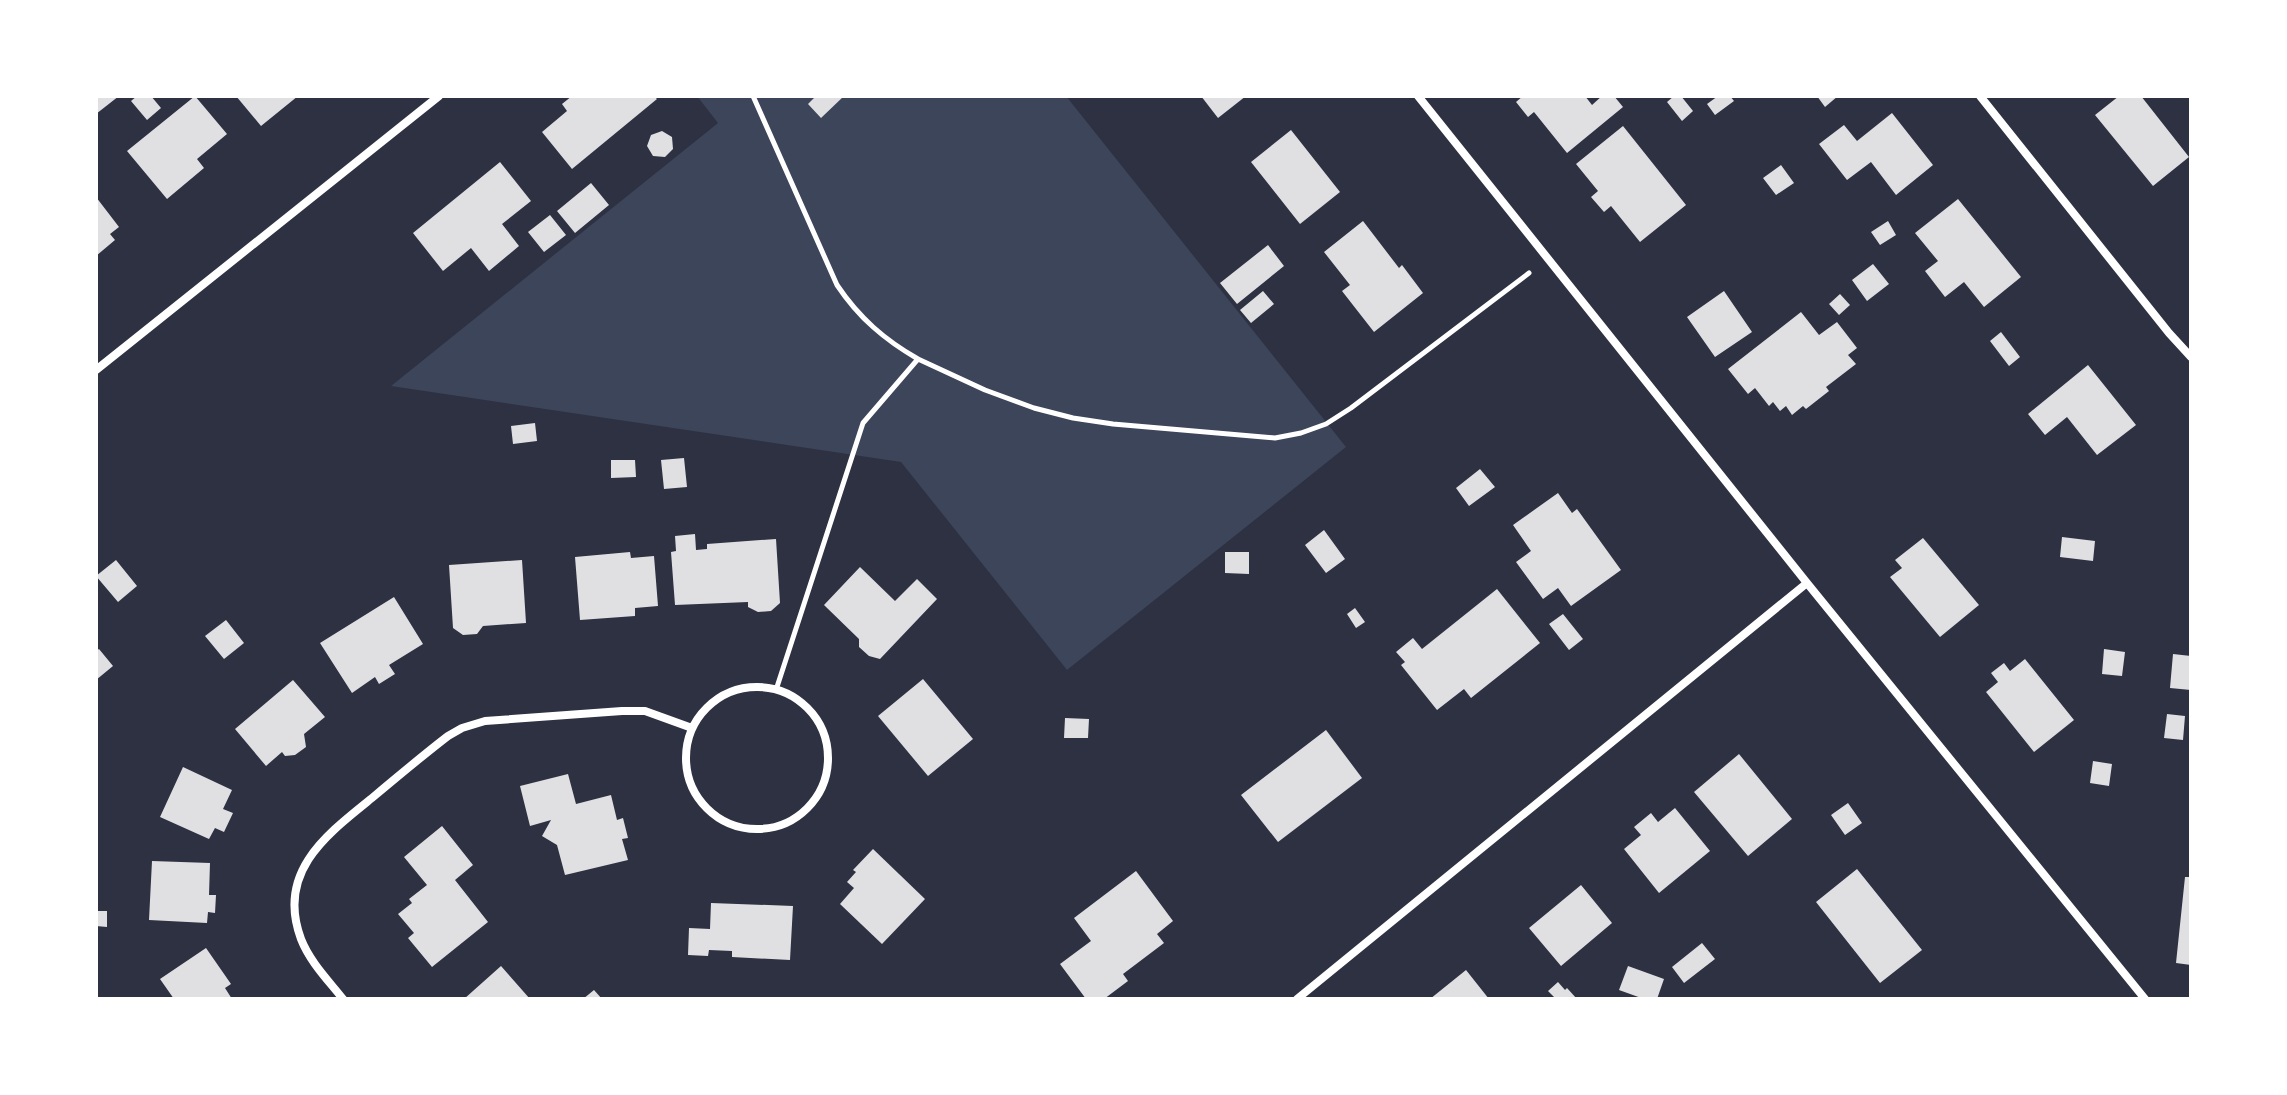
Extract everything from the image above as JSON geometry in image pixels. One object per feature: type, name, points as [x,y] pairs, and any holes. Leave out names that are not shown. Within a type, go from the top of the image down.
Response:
[{"type":"street","points":[[96,370],[439,96]]},
{"type":"street","points":[[1418,96],[2145,999]]},
{"type":"street","points":[[1980,96],[2191,357]]},
{"type":"street","points":[[1297,999],[1807,583]]},
{"type":"street","points":[[747,687],[776,690],[793,696],[811,711],[823,731],[828,754],[826,777],[816,798],[800,816],[778,826],[755,830],[732,825],[711,813],[696,796],[687,774],[686,750],[692,728],[706,709],[725,694],[747,687]]},
{"type":"street","points":[[343,999],[309,956],[301,939],[295,903],[303,866],[325,836],[448,736],[485,721],[622,711],[645,711],[692,728]]},
{"type":"path","points":[[753,96],[837,285],[849,303],[875,330],[918,359],[985,390],[1073,418],[1241,437],[1275,438],[1301,433],[1326,424],[1351,408],[1549,258]]},
{"type":"path","points":[[776,690],[863,423],[918,359]]},
{"type":"shaded area","points":[[697,96],[1066,96],[1346,447],[1067,670],[901,462],[391,386],[718,123]]},
{"type":"building","points":[[96,96],[119,96],[96,114]]},
{"type":"building","points":[[137,96],[151,96],[161,108],[147,120],[131,101]]},
{"type":"building","points":[[195,96],[227,134],[197,159],[204,168],[167,199],[127,151]]},
{"type":"building","points":[[236,96],[298,96],[261,126]]},
{"type":"building","points":[[572,96],[654,96],[657,99],[572,169],[542,132],[567,111],[562,104]]},
{"type":"building","points":[[816,96],[844,96],[821,118],[808,104]]},
{"type":"building","points":[[1201,96],[1246,96],[1218,118]]},
{"type":"building","points":[[1523,96],[1585,96],[1592,105],[1602,96],[1614,96],[1623,107],[1567,153],[1534,112],[1528,117],[1516,102]]},
{"type":"building","points":[[1674,96],[1681,96],[1693,111],[1682,121],[1667,102]]},
{"type":"building","points":[[1718,96],[1730,96],[1734,101],[1715,115],[1707,104]]},
{"type":"building","points":[[1817,96],[1838,96],[1825,107]]},
{"type":"building","points":[[2119,96],[2141,96],[2189,157],[2153,186],[2095,115]]},
{"type":"building","points":[[1892,113],[1933,165],[1896,195],[1871,162],[1847,180],[1819,144],[1844,125],[1857,141]]},
{"type":"building","points":[[1623,126],[1686,205],[1640,242],[1611,206],[1604,212],[1591,197],[1598,191],[1576,164]]},
{"type":"building","points":[[1291,130],[1340,192],[1300,224],[1251,162]]},
{"type":"building","points":[[662,131],[672,137],[673,149],[665,157],[653,156],[647,146],[651,135]]},
{"type":"building","points":[[500,162],[531,201],[502,224],[519,246],[489,271],[471,248],[443,271],[413,233]]},
{"type":"building","points":[[1781,165],[1794,183],[1776,195],[1763,178]]},
{"type":"building","points":[[591,183],[609,205],[575,233],[557,211]]},
{"type":"building","points":[[96,197],[119,227],[110,234],[115,240],[96,256]]},
{"type":"building","points":[[1958,199],[2021,277],[1984,307],[1964,282],[1945,297],[1925,271],[1938,261],[1915,233]]},
{"type":"building","points":[[550,215],[566,235],[544,252],[528,232]]},
{"type":"building","points":[[1363,221],[1399,268],[1402,265],[1423,293],[1374,332],[1342,291],[1350,285],[1324,252]]},
{"type":"building","points":[[1888,221],[1896,235],[1880,245],[1871,232]]},
{"type":"building","points":[[1268,245],[1284,266],[1237,304],[1220,283]]},
{"type":"building","points":[[1873,264],[1889,284],[1867,301],[1852,280]]},
{"type":"building","points":[[1263,291],[1274,304],[1251,323],[1240,310]]},
{"type":"building","points":[[1724,291],[1752,332],[1715,357],[1687,317]]},
{"type":"building","points":[[1840,294],[1850,305],[1839,315],[1829,304]]},
{"type":"building","points":[[1801,312],[1819,335],[1837,322],[1857,348],[1848,355],[1856,364],[1826,387],[1829,391],[1806,409],[1803,406],[1792,415],[1786,406],[1780,411],[1773,402],[1769,406],[1755,388],[1748,394],[1728,369]]},
{"type":"building","points":[[2001,332],[2020,357],[2009,366],[1990,341]]},
{"type":"building","points":[[2088,365],[2136,425],[2097,455],[2067,417],[2045,435],[2028,414]]},
{"type":"building","points":[[535,423],[537,441],[513,444],[511,426]]},
{"type":"building","points":[[684,458],[687,487],[664,489],[661,460]]},
{"type":"building","points":[[611,460],[635,460],[636,477],[611,478]]},
{"type":"building","points":[[1480,469],[1495,487],[1469,506],[1456,488]]},
{"type":"building","points":[[1558,493],[1572,513],[1577,509],[1621,570],[1571,606],[1558,588],[1543,599],[1516,562],[1531,551],[1513,525]]},
{"type":"building","points":[[1324,530],[1345,559],[1326,573],[1305,545]]},
{"type":"building","points":[[695,534],[696,550],[707,549],[707,544],[776,539],[780,603],[771,611],[758,612],[748,607],[748,602],[675,605],[671,552],[676,551],[675,536]]},
{"type":"building","points":[[2062,537],[2095,541],[2093,561],[2060,557]]},
{"type":"building","points":[[1923,538],[1979,605],[1940,637],[1890,577],[1902,568],[1895,560]]},
{"type":"building","points":[[630,552],[631,558],[654,556],[658,606],[635,608],[635,616],[580,620],[575,557]]},
{"type":"building","points":[[1225,552],[1249,552],[1249,574],[1225,573]]},
{"type":"building","points":[[116,560],[137,586],[118,602],[96,576]]},
{"type":"building","points":[[522,560],[526,623],[483,626],[477,634],[463,635],[453,628],[449,565]]},
{"type":"building","points":[[860,567],[895,601],[917,579],[937,599],[880,659],[869,656],[859,647],[859,639],[824,605]]},
{"type":"building","points":[[1497,589],[1540,643],[1471,698],[1464,689],[1437,710],[1401,665],[1405,662],[1396,652],[1413,638],[1422,649]]},
{"type":"building","points":[[394,597],[423,644],[389,665],[395,674],[379,684],[375,677],[352,693],[320,643]]},
{"type":"building","points":[[1355,608],[1365,622],[1356,628],[1347,614]]},
{"type":"building","points":[[1563,614],[1583,639],[1569,650],[1549,624]]},
{"type":"building","points":[[226,620],[244,643],[224,659],[205,636]]},
{"type":"building","points":[[99,649],[113,666],[96,680],[96,651]]},
{"type":"building","points":[[2104,649],[2125,652],[2122,676],[2102,674]]},
{"type":"building","points":[[2173,654],[2191,656],[2191,690],[2170,688]]},
{"type":"building","points":[[2025,659],[2074,720],[2034,752],[1986,692],[1998,682],[1991,673],[2004,663],[2010,671]]},
{"type":"building","points":[[923,679],[973,739],[928,776],[878,716]]},
{"type":"building","points":[[293,680],[325,717],[304,734],[306,747],[295,755],[285,756],[282,752],[266,766],[235,729]]},
{"type":"building","points":[[2167,714],[2185,716],[2183,740],[2164,738]]},
{"type":"building","points":[[1065,718],[1089,719],[1088,738],[1064,738]]},
{"type":"building","points":[[1326,730],[1362,778],[1278,842],[1241,795]]},
{"type":"building","points":[[1739,754],[1792,819],[1748,856],[1694,792]]},
{"type":"building","points":[[2093,761],[2112,764],[2109,786],[2090,783]]},
{"type":"building","points":[[183,767],[232,790],[223,809],[233,813],[224,832],[215,828],[209,839],[160,817]]},
{"type":"building","points":[[568,774],[576,804],[611,795],[617,820],[623,818],[628,838],[622,839],[628,860],[565,875],[557,845],[542,836],[551,820],[530,826],[520,786]]},
{"type":"building","points":[[1848,803],[1862,823],[1845,835],[1831,815]]},
{"type":"building","points":[[1675,808],[1710,851],[1659,893],[1624,849],[1641,835],[1634,827],[1651,813],[1658,822]]},
{"type":"building","points":[[442,826],[473,865],[455,880],[488,922],[432,967],[408,938],[414,933],[398,914],[412,903],[409,899],[427,885],[404,857]]},
{"type":"building","points":[[873,849],[925,899],[882,944],[840,904],[854,888],[847,882],[856,872],[853,870]]},
{"type":"building","points":[[152,861],[210,863],[209,895],[216,895],[215,913],[208,912],[207,923],[149,920]]},
{"type":"building","points":[[1857,869],[1922,950],[1880,983],[1816,902]]},
{"type":"building","points":[[1136,871],[1173,921],[1157,934],[1164,943],[1123,974],[1128,981],[1104,999],[1086,999],[1060,964],[1091,941],[1074,918]]},
{"type":"building","points":[[2185,877],[2191,877],[2191,965],[2176,963]]},
{"type":"building","points":[[1581,885],[1612,923],[1561,966],[1529,928]]},
{"type":"building","points":[[711,903],[793,906],[790,960],[732,957],[732,951],[709,950],[708,956],[688,955],[689,928],[710,929]]},
{"type":"building","points":[[96,911],[107,911],[107,927],[96,926]]},
{"type":"building","points":[[1702,943],[1715,959],[1684,983],[1672,967]]},
{"type":"building","points":[[206,948],[231,984],[225,988],[232,999],[174,999],[160,979]]},
{"type":"building","points":[[501,966],[530,999],[464,999]]},
{"type":"building","points":[[1628,966],[1664,979],[1657,999],[1644,999],[1619,990]]},
{"type":"building","points":[[1466,970],[1489,999],[1430,999]]},
{"type":"building","points":[[1558,982],[1577,999],[1556,999],[1548,991]]},
{"type":"building","points":[[594,990],[602,999],[583,999]]}]
